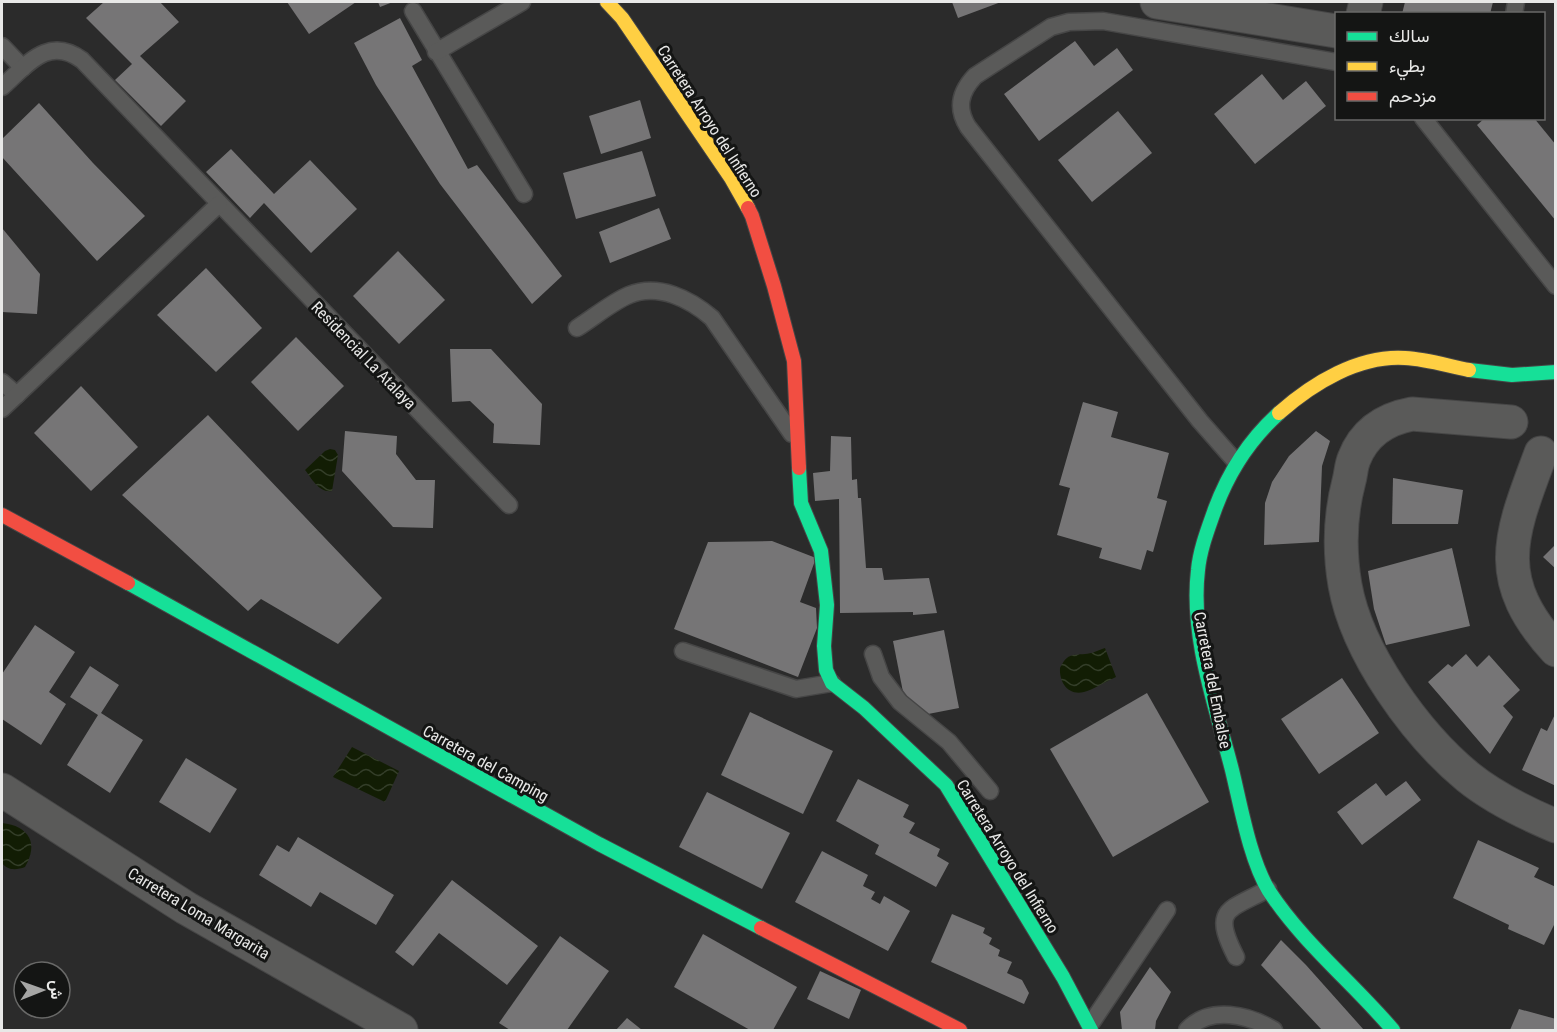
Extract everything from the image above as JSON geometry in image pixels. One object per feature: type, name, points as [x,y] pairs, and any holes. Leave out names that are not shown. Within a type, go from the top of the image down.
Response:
[{"type":"street","name":"Carretera Arroyo del Infierno","points":[[607,2],[622,18],[731,178],[752,216],[794,361],[801,503],[821,551],[827,605],[824,646],[826,670],[832,683],[864,708],[946,785],[1063,977],[1090,1028]]},
{"type":"street","points":[[1156,2],[1335,31]]},
{"type":"street","name":"Carretera del Embalse","points":[[1393,1030],[1297,927],[1268,889],[1256,860],[1209,676],[1199,616],[1197,580],[1201,546],[1222,489],[1236,462],[1271,421],[1303,394],[1329,378],[1369,362],[1413,357],[1488,373],[1556,372]]},
{"type":"street","points":[[1519,374],[1510,422],[1516,436],[1527,447],[1548,452],[1518,514],[1512,539],[1512,570],[1522,604],[1543,636],[1556,650]]},
{"type":"street","points":[[1510,422],[1412,414],[1396,417],[1381,424],[1359,447],[1353,461],[1341,523],[1341,555],[1345,586],[1358,627],[1372,657],[1417,725],[1441,753],[1469,778],[1496,796],[1556,826]]},
{"type":"street","name":"Carretera del Camping","points":[[2,515],[33,530],[599,844],[960,1030]]},
{"type":"street","name":"Carretera Loma Margarita","points":[[2,790],[186,908],[400,1030]]},
{"type":"lane","points":[[436,52],[522,2]]},
{"type":"lane","points":[[413,11],[524,194]]},
{"type":"lane","points":[[1236,462],[1200,421],[968,127],[960,108],[961,97],[966,85],[975,76],[1051,27],[1069,22],[1102,21],[1335,62]]},
{"type":"lane","points":[[2,46],[23,68]]},
{"type":"lane","name":"Residencial La Atalaya","points":[[2,87],[41,53],[64,50],[82,60],[509,505]]},
{"type":"lane","points":[[1425,120],[1556,286]]},
{"type":"lane","points":[[2,409],[219,204]]},
{"type":"lane","points":[[577,328],[629,295],[645,291],[661,292],[688,301],[712,318],[797,442]]},
{"type":"lane","points":[[2,382],[17,395]]},
{"type":"lane","points":[[683,651],[796,690],[832,683]]},
{"type":"lane","points":[[873,654],[881,676],[900,702],[949,742],[990,791]]},
{"type":"lane","points":[[946,785],[969,765]]},
{"type":"lane","points":[[1236,957],[1225,936],[1224,919],[1228,911],[1268,889]]},
{"type":"lane","points":[[1090,1028],[1167,910]]},
{"type":"lane","points":[[1187,1030],[1194,1023],[1209,1017],[1224,1015],[1251,1019],[1275,1030]]},
{"type":"water","points":[[330,449],[335,450],[338,455],[332,491],[327,491],[316,485],[305,470]]},
{"type":"water","points":[[1105,648],[1116,677],[1084,692],[1069,690],[1063,683],[1060,673],[1065,660],[1073,655]]},
{"type":"water","points":[[352,747],[399,771],[385,802],[333,777]]},
{"type":"water","points":[[2,823],[19,828],[29,837],[31,850],[25,867],[13,869],[2,863]]},
{"type":"building","points":[[104,2],[160,2],[179,22],[140,56],[186,101],[161,126],[115,80],[132,64],[86,18]]},
{"type":"building","points":[[287,2],[356,2],[309,34]]},
{"type":"building","points":[[378,2],[393,2],[380,7]]},
{"type":"building","points":[[952,2],[1001,2],[958,18]]},
{"type":"building","points":[[1405,2],[1493,2],[1490,12],[1402,12]]},
{"type":"building","points":[[400,18],[422,60],[412,66],[468,169],[477,165],[562,276],[532,304],[440,184],[376,85],[354,43]]},
{"type":"building","points":[[1075,41],[1094,66],[1117,48],[1133,70],[1039,141],[1004,94]]},
{"type":"building","points":[[1262,74],[1283,100],[1306,81],[1326,106],[1255,164],[1214,114]]},
{"type":"building","points":[[640,100],[651,138],[601,154],[589,116]]},
{"type":"building","points":[[39,103],[145,216],[97,261],[2,157],[2,139]]},
{"type":"building","points":[[1118,111],[1152,153],[1092,202],[1058,160]]},
{"type":"building","points":[[1483,120],[1536,120],[1556,145],[1556,221],[1477,125]]},
{"type":"building","points":[[231,149],[274,194],[310,160],[357,209],[311,253],[264,203],[250,218],[206,172]]},
{"type":"building","points":[[642,151],[656,196],[576,219],[563,173]]},
{"type":"building","points":[[659,208],[671,239],[610,263],[599,232]]},
{"type":"building","points":[[2,228],[40,274],[37,314],[2,312]]},
{"type":"building","points":[[398,251],[445,300],[399,344],[353,296]]},
{"type":"building","points":[[206,268],[262,328],[216,372],[157,315]]},
{"type":"building","points":[[296,337],[344,386],[298,431],[251,382]]},
{"type":"building","points":[[450,349],[491,349],[542,404],[540,445],[493,443],[494,424],[470,401],[452,402]]},
{"type":"building","points":[[81,386],[138,447],[91,491],[34,433]]},
{"type":"building","points":[[1083,402],[1118,412],[1111,437],[1169,453],[1157,498],[1167,501],[1153,552],[1147,550],[1141,570],[1099,558],[1102,548],[1057,535],[1070,488],[1059,485]]},
{"type":"building","points":[[208,415],[382,598],[338,644],[261,599],[248,611],[122,495]]},
{"type":"building","points":[[345,431],[397,436],[396,454],[416,480],[435,480],[433,528],[393,527],[342,471]]},
{"type":"building","points":[[1316,431],[1330,441],[1322,466],[1319,542],[1264,545],[1265,503],[1272,482],[1289,456]]},
{"type":"building","points":[[831,436],[851,437],[852,480],[857,479],[858,498],[861,498],[866,568],[882,568],[884,580],[929,578],[937,613],[913,615],[913,612],[840,613],[839,499],[815,501],[813,473],[830,471]]},
{"type":"building","points":[[1393,478],[1463,490],[1458,524],[1392,524]]},
{"type":"building","points":[[772,541],[816,558],[800,602],[816,608],[817,628],[798,677],[674,629],[708,542]]},
{"type":"building","points":[[1556,544],[1556,569],[1543,557]]},
{"type":"building","points":[[1452,548],[1470,626],[1386,645],[1374,609],[1368,571]]},
{"type":"building","points":[[35,625],[75,652],[49,692],[66,704],[41,745],[2,719],[2,674]]},
{"type":"building","points":[[944,630],[959,708],[923,715],[903,692],[893,641]]},
{"type":"building","points":[[1466,654],[1477,667],[1489,655],[1520,690],[1503,706],[1513,717],[1490,754],[1428,682],[1448,664],[1452,667]]},
{"type":"building","points":[[90,666],[119,685],[101,713],[143,740],[110,793],[67,765],[98,715],[70,697]]},
{"type":"building","points":[[1342,678],[1379,733],[1319,774],[1281,719]]},
{"type":"building","points":[[1147,693],[1209,802],[1113,857],[1050,749]]},
{"type":"building","points":[[750,712],[833,751],[803,814],[721,775]]},
{"type":"building","points":[[1556,712],[1556,786],[1522,770],[1541,728],[1547,731]]},
{"type":"building","points":[[186,758],[237,789],[210,833],[159,802]]},
{"type":"building","points":[[858,779],[909,805],[903,817],[915,823],[909,833],[940,849],[937,856],[949,863],[936,887],[875,854],[879,845],[836,821]]},
{"type":"building","points":[[1406,781],[1421,800],[1362,845],[1337,812],[1376,783],[1386,796]]},
{"type":"building","points":[[707,792],[790,833],[762,889],[679,847]]},
{"type":"building","points":[[298,837],[394,895],[376,925],[320,892],[311,907],[259,875],[277,845],[289,852]]},
{"type":"building","points":[[1478,840],[1539,868],[1534,877],[1556,887],[1556,921],[1544,945],[1508,929],[1509,925],[1453,898]]},
{"type":"building","points":[[822,851],[868,875],[863,886],[875,892],[871,899],[880,904],[884,896],[910,911],[888,951],[795,902]]},
{"type":"building","points":[[452,880],[538,946],[507,985],[439,933],[413,966],[395,952]]},
{"type":"building","points":[[952,914],[985,928],[983,933],[992,938],[989,944],[1000,950],[998,956],[1012,962],[1007,973],[1022,980],[1029,993],[1024,1004],[931,962]]},
{"type":"building","points":[[703,934],[797,987],[773,1030],[750,1030],[674,987]]},
{"type":"building","points":[[560,936],[609,971],[567,1030],[510,1030],[499,1023]]},
{"type":"building","points":[[1281,940],[1364,1030],[1322,1030],[1261,965]]},
{"type":"building","points":[[1150,967],[1171,992],[1156,1021],[1155,1030],[1122,1030],[1120,1012]]},
{"type":"building","points":[[820,971],[861,990],[849,1019],[807,999]]},
{"type":"building","points":[[1519,1009],[1556,1019],[1556,1030],[1510,1030]]},
{"type":"building","points":[[627,1018],[642,1030],[616,1030]]},
{"type":"traffic: fast","points":[[1469,370],[1512,375],[1556,372]]},
{"type":"traffic: fast","points":[[1279,413],[1258,434],[1233,469],[1207,532],[1199,562],[1197,595],[1201,646],[1247,833],[1262,878],[1282,910],[1297,928],[1393,1030]]},
{"type":"traffic: fast","points":[[799,468],[801,503],[821,551],[827,605],[824,646],[826,670],[832,683],[864,708],[946,785],[1063,977],[1091,1030]]},
{"type":"traffic: fast","points":[[128,583],[599,844],[761,928]]},
{"type":"traffic: slow","points":[[607,2],[622,18],[731,178],[748,208]]},
{"type":"traffic: slow","points":[[1279,413],[1322,382],[1354,366],[1371,361],[1405,358],[1469,370]]},
{"type":"traffic: jam","points":[[748,208],[774,286],[794,361],[799,468]]},
{"type":"traffic: jam","points":[[2,515],[128,583]]},
{"type":"traffic: jam","points":[[761,928],[960,1030]]}]
